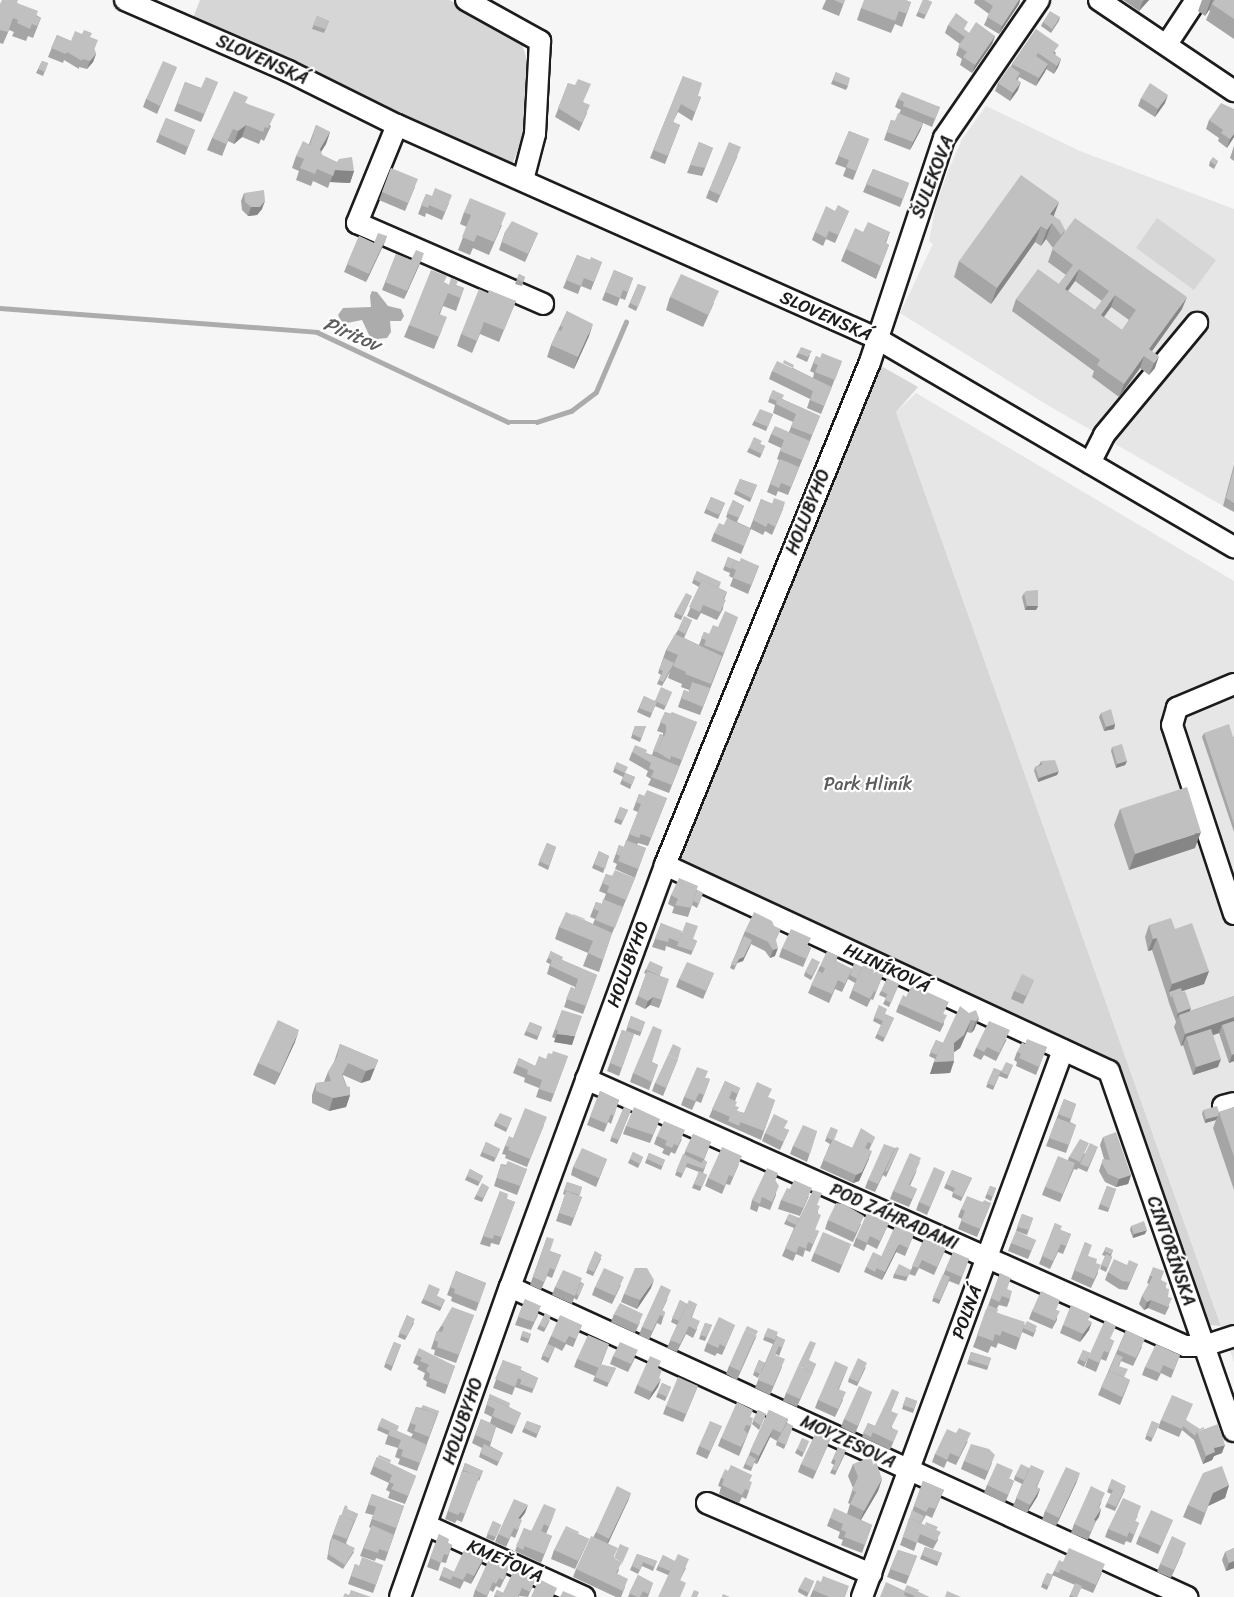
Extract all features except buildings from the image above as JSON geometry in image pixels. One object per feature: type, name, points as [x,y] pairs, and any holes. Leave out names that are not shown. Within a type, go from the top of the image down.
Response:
[{"type":"street","name":"SLOVENSKÁ","points":[[125,0],[288,71],[397,125],[876,338],[1234,547]]},
{"type":"street","points":[[466,0],[540,41],[535,134],[523,180]]},
{"type":"street","name":"ŠULEKOVA","points":[[876,338],[944,138],[1039,0]]},
{"type":"street","points":[[1100,0],[1234,91]]},
{"type":"street","points":[[1167,44],[1196,0]]},
{"type":"street","points":[[397,125],[357,223],[543,304]]},
{"type":"street","points":[[1090,463],[1104,435],[1197,322]]},
{"type":"street","name":"HOLUBYHO","points":[[400,1597],[510,1287],[665,865],[870,362],[876,338]]},
{"type":"street","points":[[1234,684],[1177,708],[1172,725],[1234,914]]},
{"type":"street","name":"HLINÍKOVÁ","points":[[665,865],[1109,1071]]},
{"type":"street","name":"POĽNÁ","points":[[862,1597],[1063,1050]]},
{"type":"street","name":"CINTORÍNSKA","points":[[1109,1071],[1234,1431]]},
{"type":"street","name":"POD ZÁHRADAMI","points":[[586,1079],[1185,1346],[1204,1347]]},
{"type":"street","name":"MOYZESOVA","points":[[510,1287],[1187,1597]]},
{"type":"street","points":[[1204,1347],[1234,1336]]},
{"type":"street","points":[[707,1503],[870,1574]]},
{"type":"street","name":"KMEŤOVA","points":[[426,1525],[584,1597]]},
{"type":"shaded area","points":[[986,106],[1080,151],[1234,209],[1234,462],[1223,506],[1049,406],[900,313],[933,244],[929,241],[936,204],[949,169],[962,139]]},
{"type":"shaded area","points":[[372,291],[377,292],[388,306],[401,309],[404,316],[401,321],[390,321],[391,332],[387,338],[370,337],[362,320],[347,323],[341,321],[338,315],[343,308],[371,307]]},
{"type":"shaded area","points":[[916,393],[1234,581],[1234,1362],[896,412]]},
{"type":"green space","points":[[200,0],[449,0],[519,35],[528,63],[530,122],[510,169],[191,23]]},
{"type":"green space","points":[[1157,218],[1216,260],[1194,290],[1136,248]]},
{"type":"green space","name":"Park Hliník","points":[[883,367],[918,387],[896,412],[1221,1326],[1210,1325],[1201,1316],[1152,1176],[1158,1173],[1140,1123],[1134,1124],[1115,1071],[681,865],[678,859],[876,371]]},
{"type":"waterway","name":"Piritov","points":[[0,308],[317,332],[508,422],[537,422],[571,411],[596,392],[626,322]]}]
